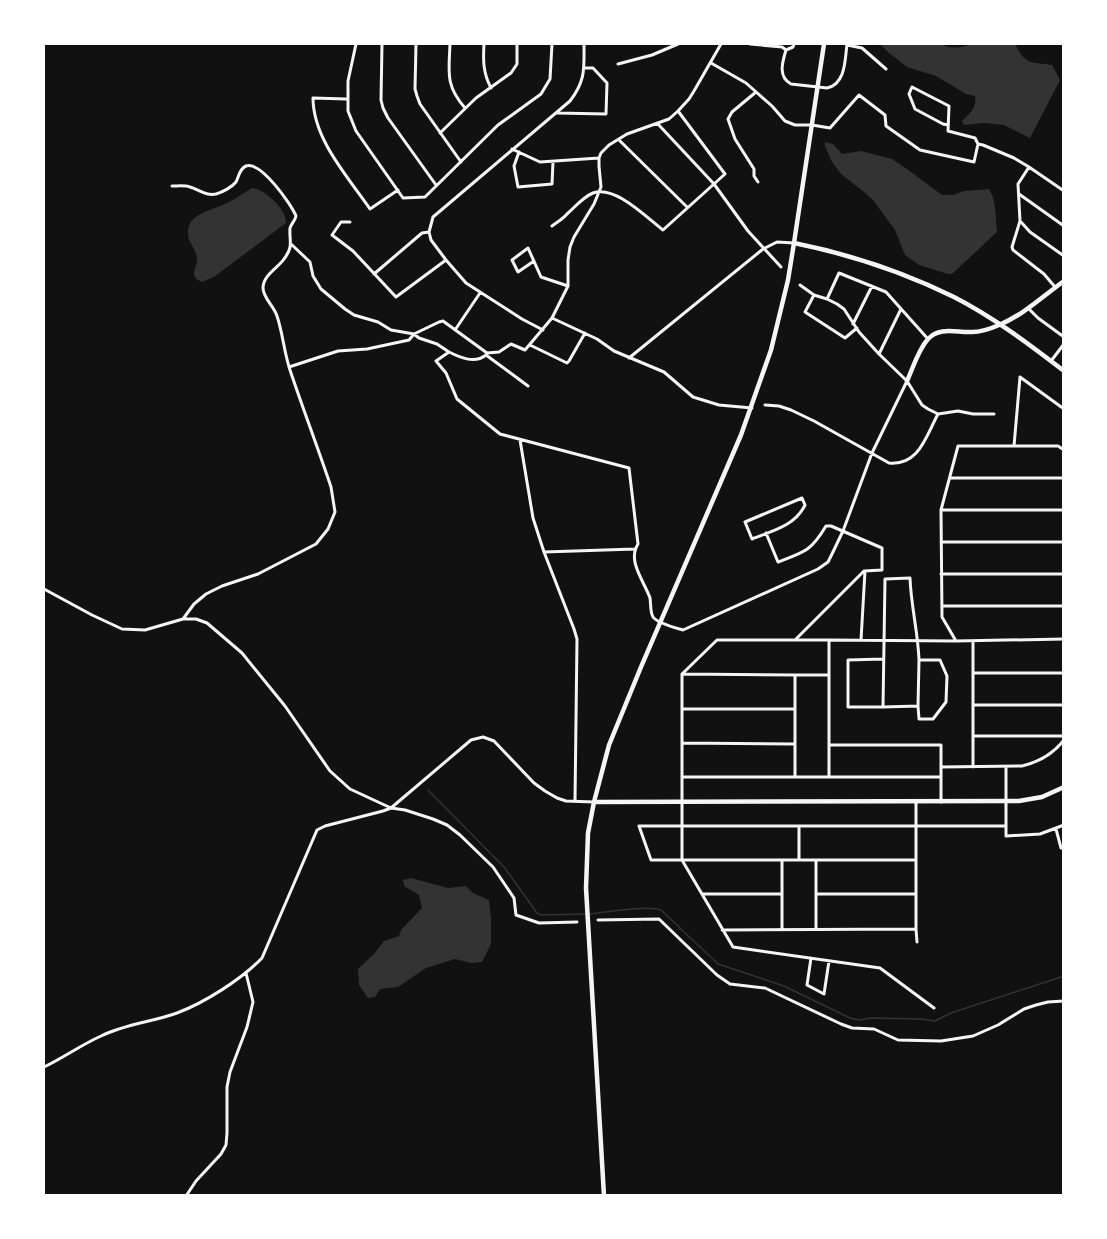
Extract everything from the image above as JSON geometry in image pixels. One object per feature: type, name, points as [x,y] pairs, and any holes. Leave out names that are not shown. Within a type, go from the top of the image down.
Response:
[{"type":"street","points":[[356,44],[348,81],[348,111],[356,131],[404,198],[425,197],[498,125],[544,91],[550,79],[552,44]]},
{"type":"street","points":[[382,44],[381,100],[383,108],[436,185]]},
{"type":"street","points":[[416,44],[417,96],[420,104],[461,162]]},
{"type":"street","points":[[450,44],[452,91],[465,108]]},
{"type":"street","points":[[484,44],[483,67],[491,88]]},
{"type":"street","points":[[440,133],[476,98],[511,73],[517,64],[517,44]]},
{"type":"street","points":[[543,330],[466,283],[446,261],[431,240],[429,232],[433,217],[570,101],[583,80],[584,44]]},
{"type":"street","points":[[618,64],[652,55],[678,44]]},
{"type":"street","points":[[291,244],[310,262],[313,276],[321,289],[354,315],[378,322],[391,330],[414,334],[467,359],[480,359],[487,354],[499,352],[510,344],[525,350],[552,318],[568,286],[570,247],[601,187],[599,158],[604,148],[627,134],[669,118],[678,111],[689,99],[721,44]]},
{"type":"street","points":[[750,44],[783,47],[786,50]]},
{"type":"street","points":[[786,50],[795,44]]},
{"type":"street","points":[[604,1196],[586,888],[588,833],[600,772],[609,746],[741,435],[771,350],[788,280],[824,44]]},
{"type":"street","points":[[786,50],[782,71],[787,81],[792,84],[832,88],[843,72],[847,44],[862,48],[886,69]]},
{"type":"street","points":[[710,63],[746,83],[772,106],[784,121],[795,125],[830,128],[859,95],[885,115],[886,126],[920,150],[974,162],[978,144],[975,138],[948,131],[949,106],[912,87],[909,94],[915,109],[948,125]]},
{"type":"street","points":[[555,113],[606,114],[607,83],[593,68],[584,68]]},
{"type":"street","points":[[756,92],[732,112],[728,119],[735,139],[754,169],[754,176],[758,183]]},
{"type":"street","points":[[347,99],[313,98],[316,119],[329,150],[370,209],[398,190]]},
{"type":"street","points":[[552,226],[591,193],[599,192],[618,195],[663,230],[725,174],[678,111]]},
{"type":"street","points":[[657,123],[714,184],[748,231],[781,267]]},
{"type":"street","points":[[619,140],[687,207]]},
{"type":"street","points":[[978,144],[1014,158],[1064,191]]},
{"type":"street","points":[[512,149],[540,162],[599,158]]},
{"type":"street","points":[[519,152],[514,166],[518,186],[552,184],[553,162]]},
{"type":"street","points":[[172,186],[187,186],[203,193],[215,194],[236,182],[242,168],[248,166],[264,174],[293,209],[296,216],[290,226],[291,244],[285,259],[270,272],[264,280],[263,287],[276,310],[289,367],[331,487],[335,506],[333,519],[324,536],[316,544],[258,574],[206,594],[183,618]]},
{"type":"street","points":[[1029,167],[1018,184],[1020,221],[1012,247],[1044,274],[1055,287]]},
{"type":"street","points":[[1019,194],[1064,226]]},
{"type":"street","points":[[1020,221],[1030,232],[1064,256]]},
{"type":"street","points":[[350,222],[341,222],[332,235],[353,251],[396,297],[446,261]]},
{"type":"street","points":[[374,274],[422,233],[429,232]]},
{"type":"street","points":[[629,358],[763,249],[777,242],[794,243],[848,255],[955,298],[1000,325],[1064,371]]},
{"type":"street","points":[[534,261],[518,272],[512,260],[528,248],[534,261],[541,278],[568,286]]},
{"type":"street","points":[[827,298],[839,273],[872,286],[886,292],[928,339]]},
{"type":"street","points":[[449,352],[436,361],[446,373],[457,399],[500,434],[629,468],[638,544],[635,549],[635,562],[649,597],[651,615],[655,620],[683,630],[818,569],[828,562],[843,531],[872,453],[921,349],[928,339],[940,332],[974,332],[1000,325],[1029,309],[1064,281]]},
{"type":"street","points":[[800,285],[814,295],[827,298],[844,309],[856,328],[907,381],[922,405],[938,414],[958,411],[994,414]]},
{"type":"street","points":[[853,324],[872,286]]},
{"type":"street","points":[[455,330],[480,293]]},
{"type":"street","points":[[814,295],[805,312],[845,338],[856,328]]},
{"type":"street","points":[[879,354],[901,309]]},
{"type":"street","points":[[1029,309],[1064,337]]},
{"type":"street","points":[[552,318],[585,332],[614,351],[664,372],[693,397],[719,405],[752,408]]},
{"type":"street","points":[[289,367],[338,351],[367,349],[409,340],[414,334],[443,321],[528,386]]},
{"type":"street","points":[[530,345],[567,363],[585,332]]},
{"type":"street","points":[[1051,361],[1064,344]]},
{"type":"street","points":[[1014,446],[1020,376],[1064,409]]},
{"type":"street","points":[[765,405],[791,410],[889,463],[898,464],[915,456],[938,414]]},
{"type":"street","points":[[519,440],[532,518],[577,639],[575,801]]},
{"type":"street","points":[[957,641],[942,616],[941,510],[958,446],[1058,446],[1064,450]]},
{"type":"street","points":[[950,478],[1064,478]]},
{"type":"street","points":[[802,498],[805,505],[794,520],[766,533],[752,539],[745,522],[802,498]]},
{"type":"street","points":[[941,510],[1064,510]]},
{"type":"street","points":[[766,533],[778,562],[804,552],[814,545],[826,526],[831,526],[882,548],[882,570],[865,571],[795,639]]},
{"type":"street","points":[[942,542],[1064,542]]},
{"type":"street","points":[[544,552],[635,549]]},
{"type":"street","points":[[861,640],[865,571]]},
{"type":"street","points":[[941,574],[1064,574]]},
{"type":"street","points":[[883,707],[885,579],[910,578],[918,640],[918,719],[933,719],[946,702],[947,676],[940,660],[919,660]]},
{"type":"street","points":[[44,589],[122,629],[145,630],[183,618],[207,623],[242,653],[285,706],[330,771],[350,789],[391,808],[405,810],[447,825],[493,867],[514,898],[516,915],[539,923],[577,922]]},
{"type":"street","points":[[942,606],[1064,606]]},
{"type":"street","points":[[829,639],[829,777]]},
{"type":"street","points":[[934,1008],[880,968],[734,947],[682,860],[682,674],[717,640],[1064,639]]},
{"type":"street","points":[[973,641],[973,767]]},
{"type":"street","points":[[883,659],[848,660],[848,706],[918,706]]},
{"type":"street","points":[[974,673],[1064,673]]},
{"type":"street","points":[[682,674],[829,675]]},
{"type":"street","points":[[795,675],[795,777]]},
{"type":"street","points":[[973,705],[1064,705]]},
{"type":"street","points":[[682,709],[795,709]]},
{"type":"street","points":[[973,736],[1064,738]]},
{"type":"street","points":[[44,1067],[100,1036],[178,1012],[218,992],[246,973],[262,958],[317,830],[324,826],[391,808],[471,740],[483,737],[494,741],[534,783],[545,792],[566,801],[1019,801],[1042,797],[1064,787]]},
{"type":"street","points":[[941,767],[1022,766],[1040,760],[1054,750],[1064,738]]},
{"type":"street","points":[[682,743],[795,744]]},
{"type":"street","points":[[829,745],[941,745],[942,802]]},
{"type":"street","points":[[1006,767],[1006,836],[1040,834],[1064,825]]},
{"type":"street","points":[[682,777],[941,777]]},
{"type":"street","points":[[916,801],[917,942]]},
{"type":"street","points":[[916,860],[651,860],[639,826],[1006,826]]},
{"type":"street","points":[[799,826],[799,860]]},
{"type":"street","points":[[1056,829],[1061,848],[1064,848]]},
{"type":"street","points":[[782,860],[782,929]]},
{"type":"street","points":[[816,860],[816,929]]},
{"type":"street","points":[[702,894],[782,894]]},
{"type":"street","points":[[816,894],[916,894]]},
{"type":"street","points":[[598,921],[659,919],[730,984],[765,988],[841,1024],[852,1028],[874,1029],[898,1040],[941,1041],[973,1036],[998,1025],[1024,1009],[1048,1002],[1064,1001]]},
{"type":"street","points":[[722,930],[916,929]]},
{"type":"street","points":[[811,958],[807,985],[824,994],[829,961]]},
{"type":"street","points":[[186,1196],[226,1146],[227,1087],[253,1002],[246,973]]},
{"type":"shaded area","points":[[880,44],[941,44],[955,48],[975,44],[1015,44],[1022,56],[1029,61],[1052,65],[1060,80],[1030,138],[1004,125],[984,123],[964,125],[962,121],[974,107],[975,96],[966,94],[936,76],[907,67]]},
{"type":"shaded area","points":[[825,142],[833,144],[842,154],[861,151],[892,159],[942,195],[989,189],[995,204],[997,232],[952,274],[919,265],[905,255],[895,230],[873,200],[841,174],[832,162]]},
{"type":"shaded area","points":[[252,188],[263,192],[279,206],[286,223],[214,277],[202,282],[198,280],[194,274],[197,258],[188,232],[192,220]]},
{"type":"shaded area","points":[[411,878],[448,888],[466,886],[473,893],[489,900],[491,944],[482,962],[471,963],[455,959],[426,968],[398,987],[380,989],[375,997],[368,998],[359,985],[358,969],[384,941],[399,936],[401,930],[422,908],[419,895],[404,886],[403,880]]},
{"type":"waterway","points":[[428,790],[504,867],[537,913],[541,915],[585,914]]},
{"type":"waterway","points":[[590,914],[637,909],[661,910],[718,964],[784,986],[850,1018],[859,1020],[872,1018],[935,1021],[951,1013],[1064,976]]}]
